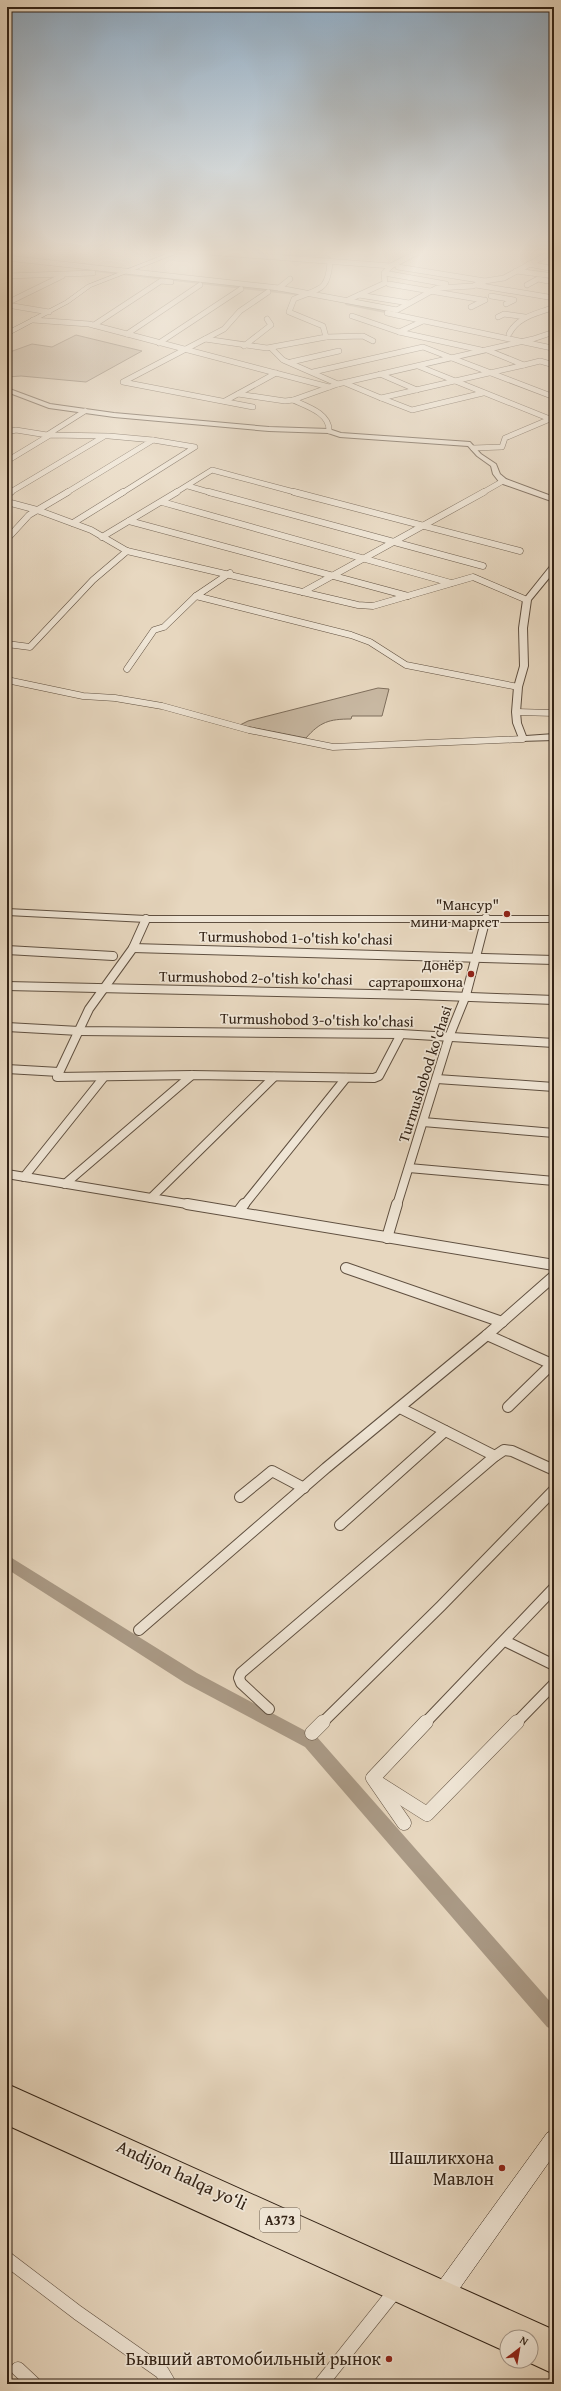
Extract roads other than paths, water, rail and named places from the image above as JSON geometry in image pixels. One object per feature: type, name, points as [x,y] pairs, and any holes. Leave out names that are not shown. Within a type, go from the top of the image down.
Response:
[{"type":"highway","name":"Andijon halqa yo‘li","points":[[7,2095],[401,2283]]},
{"type":"highway","name":"Andijon halqa yo‘li","points":[[7,2113],[441,2300],[554,2343]]},
{"type":"highway","name":"Andijon halqa yo‘li","points":[[441,2300],[499,2334]]},
{"type":"highway","points":[[539,2354],[554,2361]]},
{"type":"main road","points":[[441,2300],[554,2139]]},
{"type":"street","points":[[160,363],[125,379],[123,383],[253,407]]},
{"type":"street","points":[[235,363],[329,387]]},
{"type":"street","points":[[292,363],[338,384]]},
{"type":"street","points":[[313,372],[354,363]]},
{"type":"street","points":[[238,394],[285,401],[293,400],[338,384],[433,363]]},
{"type":"street","points":[[463,363],[554,397]]},
{"type":"street","points":[[520,363],[524,364]]},
{"type":"street","points":[[381,398],[532,363]]},
{"type":"street","points":[[418,366],[552,418]]},
{"type":"street","points":[[225,401],[276,373]]},
{"type":"street","points":[[380,374],[417,390]]},
{"type":"street","points":[[345,383],[412,410],[483,392]]},
{"type":"street","points":[[7,390],[49,406],[85,411],[220,426],[329,431],[340,435],[470,444],[479,455],[494,465],[497,474],[503,481],[554,500]]},
{"type":"street","points":[[293,400],[313,408],[321,414],[327,422],[329,431]]},
{"type":"street","points":[[7,461],[85,411]]},
{"type":"street","points":[[473,448],[502,447],[505,438],[552,418]]},
{"type":"street","points":[[7,432],[16,430],[49,435],[103,436],[153,440],[195,447],[73,523]]},
{"type":"street","points":[[7,494],[103,436]]},
{"type":"street","points":[[7,540],[29,515],[153,440]]},
{"type":"street","points":[[102,537],[213,470],[520,551]]},
{"type":"street","points":[[303,592],[330,575],[423,526],[503,481]]},
{"type":"street","points":[[188,486],[483,566]]},
{"type":"street","points":[[7,502],[37,510],[73,523],[127,551],[367,607],[476,577],[527,600]]},
{"type":"street","points":[[162,502],[451,583]]},
{"type":"street","points":[[129,521],[408,596]]},
{"type":"street","points":[[7,644],[30,648],[93,580],[127,551]]},
{"type":"street","points":[[523,739],[517,723],[516,712],[518,687],[524,666],[523,628],[527,600],[554,568]]},
{"type":"street","points":[[127,669],[154,630],[164,627],[196,596],[230,574]]},
{"type":"street","points":[[196,596],[285,620],[351,635],[370,642],[409,666],[518,687]]},
{"type":"street","points":[[7,680],[83,696],[162,706],[249,730],[333,747],[442,744],[554,737]]},
{"type":"street","points":[[516,712],[554,713]]},
{"type":"street","points":[[7,912],[146,919],[554,919]]},
{"type":"street","name":"Turmushobod ko'chasi","points":[[387,1238],[449,1036],[466,995],[486,918]]},
{"type":"street","points":[[146,919],[133,948],[89,1009],[56,1077],[192,1075],[346,1078],[379,1076],[401,1034]]},
{"type":"street","name":"Turmushobod 1-o'tish ko'chasi","points":[[133,948],[477,956],[554,960]]},
{"type":"street","points":[[7,950],[113,956]]},
{"type":"street","name":"Turmushobod 2-o'tish ko'chasi","points":[[7,986],[102,990],[466,995],[554,1000]]},
{"type":"street","name":"Turmushobod 3-o'tish ko'chasi","points":[[7,1028],[79,1031],[401,1034],[554,1043]]},
{"type":"street","points":[[7,1069],[59,1072]]},
{"type":"street","points":[[65,1184],[192,1075]]},
{"type":"street","points":[[24,1177],[104,1077]]},
{"type":"street","points":[[151,1198],[274,1077]]},
{"type":"street","points":[[238,1212],[346,1078]]},
{"type":"street","points":[[437,1079],[554,1087]]},
{"type":"street","points":[[423,1122],[554,1133]]},
{"type":"street","points":[[409,1168],[554,1181]]},
{"type":"street","points":[[7,1174],[554,1265]]},
{"type":"street","points":[[346,1268],[502,1322]]},
{"type":"street","points":[[139,1630],[304,1488],[487,1335],[554,1276]]},
{"type":"street","points":[[487,1335],[553,1364],[508,1407]]},
{"type":"street","points":[[400,1408],[495,1456]]},
{"type":"street","points":[[340,1525],[445,1431]]},
{"type":"street","points":[[268,1709],[241,1683],[239,1678],[241,1673],[302,1618],[438,1508],[495,1456],[504,1450],[512,1451],[554,1470]]},
{"type":"street","points":[[240,1497],[272,1471],[304,1488]]},
{"type":"street","points":[[312,1733],[441,1606],[554,1490]]},
{"type":"street","points":[[374,1780],[373,1778],[554,1588]]},
{"type":"street","points":[[505,1641],[554,1665]]},
{"type":"street","points":[[374,1780],[427,1814],[554,1684]]},
{"type":"street","points":[[374,1780],[404,1823]]},
{"type":"street","points":[[7,2259],[78,2314],[162,2372],[169,2384]]},
{"type":"street","points":[[321,2384],[401,2283]]},
{"type":"street","points":[[18,2370],[34,2384]]},
{"type":"waterway","points":[[7,1561],[191,1678],[311,1742],[554,2021]]},
{"type":"place","name":"\"Мансур\" мини маркет","points":[[507,914]]},
{"type":"place","name":"Донёр сартарошхона","points":[[471,974]]},
{"type":"place","name":"Шашликхона Мавлон","points":[[502,2168]]},
{"type":"place","name":"Бывший автомобильный рынок","points":[[389,2359]]}]
